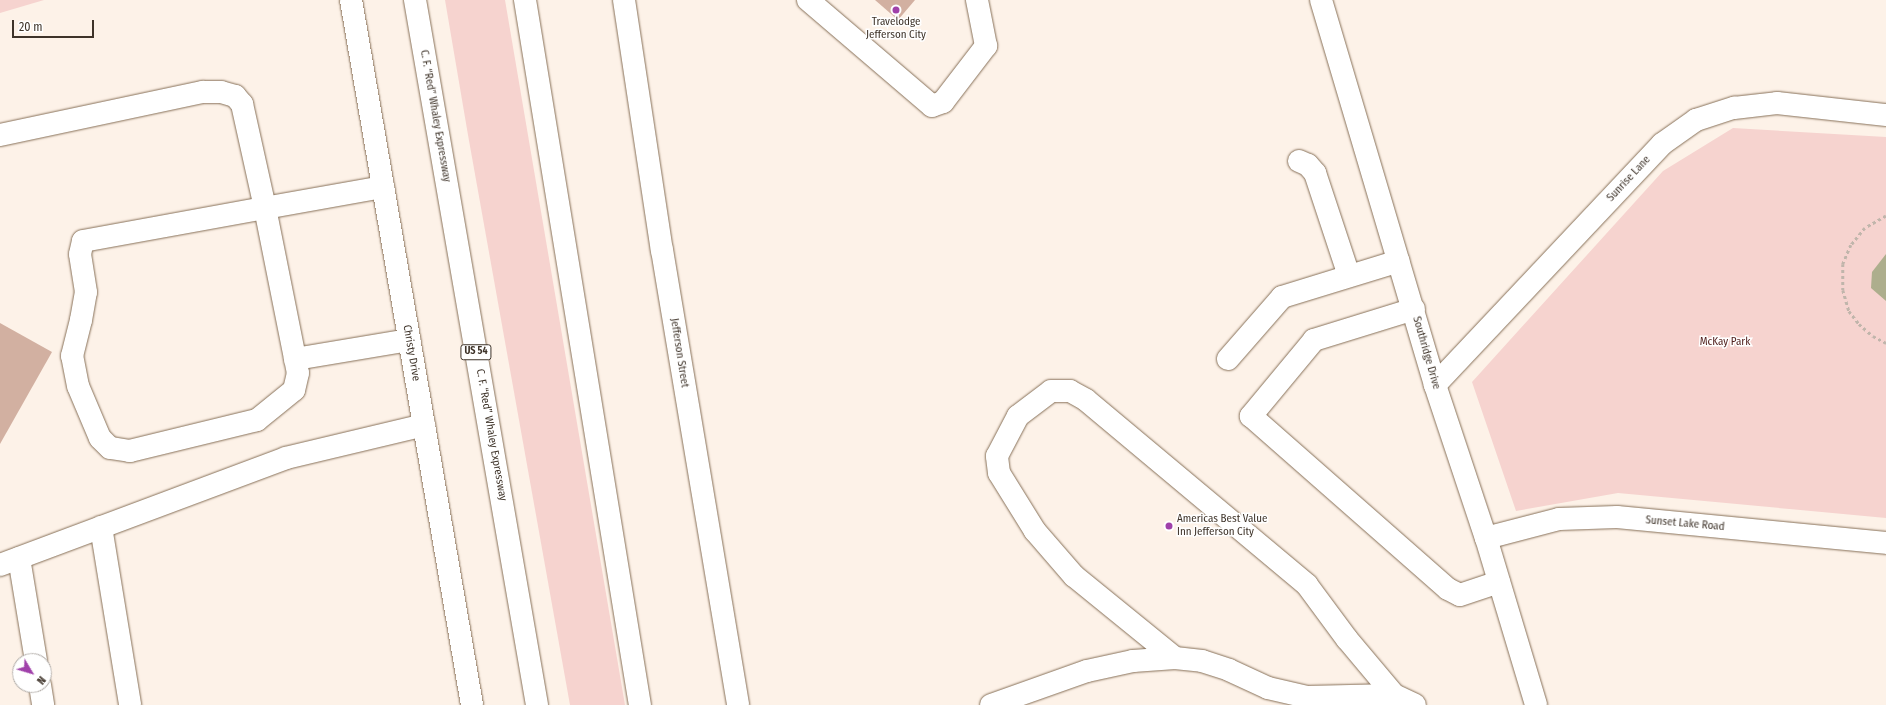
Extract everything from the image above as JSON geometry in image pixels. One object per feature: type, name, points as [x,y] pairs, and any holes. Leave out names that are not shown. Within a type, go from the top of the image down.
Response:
[{"type":"main road","name":"Christy Drive","points":[[351,0],[472,705]]},
{"type":"main road","name":"C. F. “Red” Whaley Expressway","points":[[415,0],[537,705]]},
{"type":"main road","points":[[525,0],[640,705]]},
{"type":"main road","name":"Jefferson Street","points":[[624,0],[662,250],[738,705]]},
{"type":"main road","points":[[808,0],[932,106],[943,102],[986,46],[977,0]]},
{"type":"main road","name":"Southridge Drive","points":[[1321,0],[1414,309],[1435,385],[1486,538],[1536,705]]},
{"type":"main road","points":[[0,135],[203,92],[221,92],[235,96],[242,104],[265,208],[298,373],[294,390],[258,420],[130,451],[110,448],[100,438],[78,386],[72,356],[86,292],[80,254],[83,241],[265,208],[383,187]]},
{"type":"main road","name":"Sunrise Lane","points":[[1435,385],[1662,144],[1696,120],[1734,108],[1777,103],[1886,114]]},
{"type":"main road","points":[[1299,161],[1308,166],[1315,173],[1349,276]]},
{"type":"main road","points":[[1228,359],[1282,297],[1399,261]]},
{"type":"main road","points":[[1414,309],[1314,340],[1251,416],[1448,589],[1460,595],[1499,582]]},
{"type":"main road","points":[[295,359],[409,340]]},
{"type":"main road","points":[[1175,658],[1074,576],[1035,531],[1000,473],[997,456],[1018,416],[1051,391],[1070,391],[1086,400],[1307,585],[1347,639],[1394,695],[1416,705]]},
{"type":"main road","points":[[34,653],[9,562],[286,458],[424,425]]},
{"type":"main road","name":"Sunset Lake Road","points":[[1486,538],[1559,519],[1617,517],[1886,543]]},
{"type":"main road","points":[[101,527],[130,705]]},
{"type":"main road","points":[[991,705],[1087,671],[1133,661],[1175,658],[1202,661],[1229,670],[1268,688],[1307,697],[1394,695]]},
{"type":"main road","points":[[41,693],[43,705]]},
{"type":"path","points":[[1886,216],[1865,228],[1851,245],[1843,264],[1843,290],[1849,312],[1859,324],[1886,343]]},
{"type":"green space","points":[[0,0],[44,0],[0,13]]},
{"type":"green space","points":[[445,0],[505,0],[625,705],[570,705]]},
{"type":"green space","name":"McKay Park","points":[[1733,128],[1886,137],[1886,518],[1618,493],[1516,511],[1472,382],[1663,171]]},
{"type":"shaded area","points":[[1886,254],[1886,301],[1871,288],[1872,272]]},
{"type":"building","name":"Travelodge Jefferson City","points":[[875,0],[915,0],[898,20]]},
{"type":"building","points":[[0,323],[52,352],[0,444]]},
{"type":"place","name":"Travelodge Jefferson City","points":[[896,10]]},
{"type":"place","name":"Americas Best Value Inn Jefferson City","points":[[1169,526]]}]
